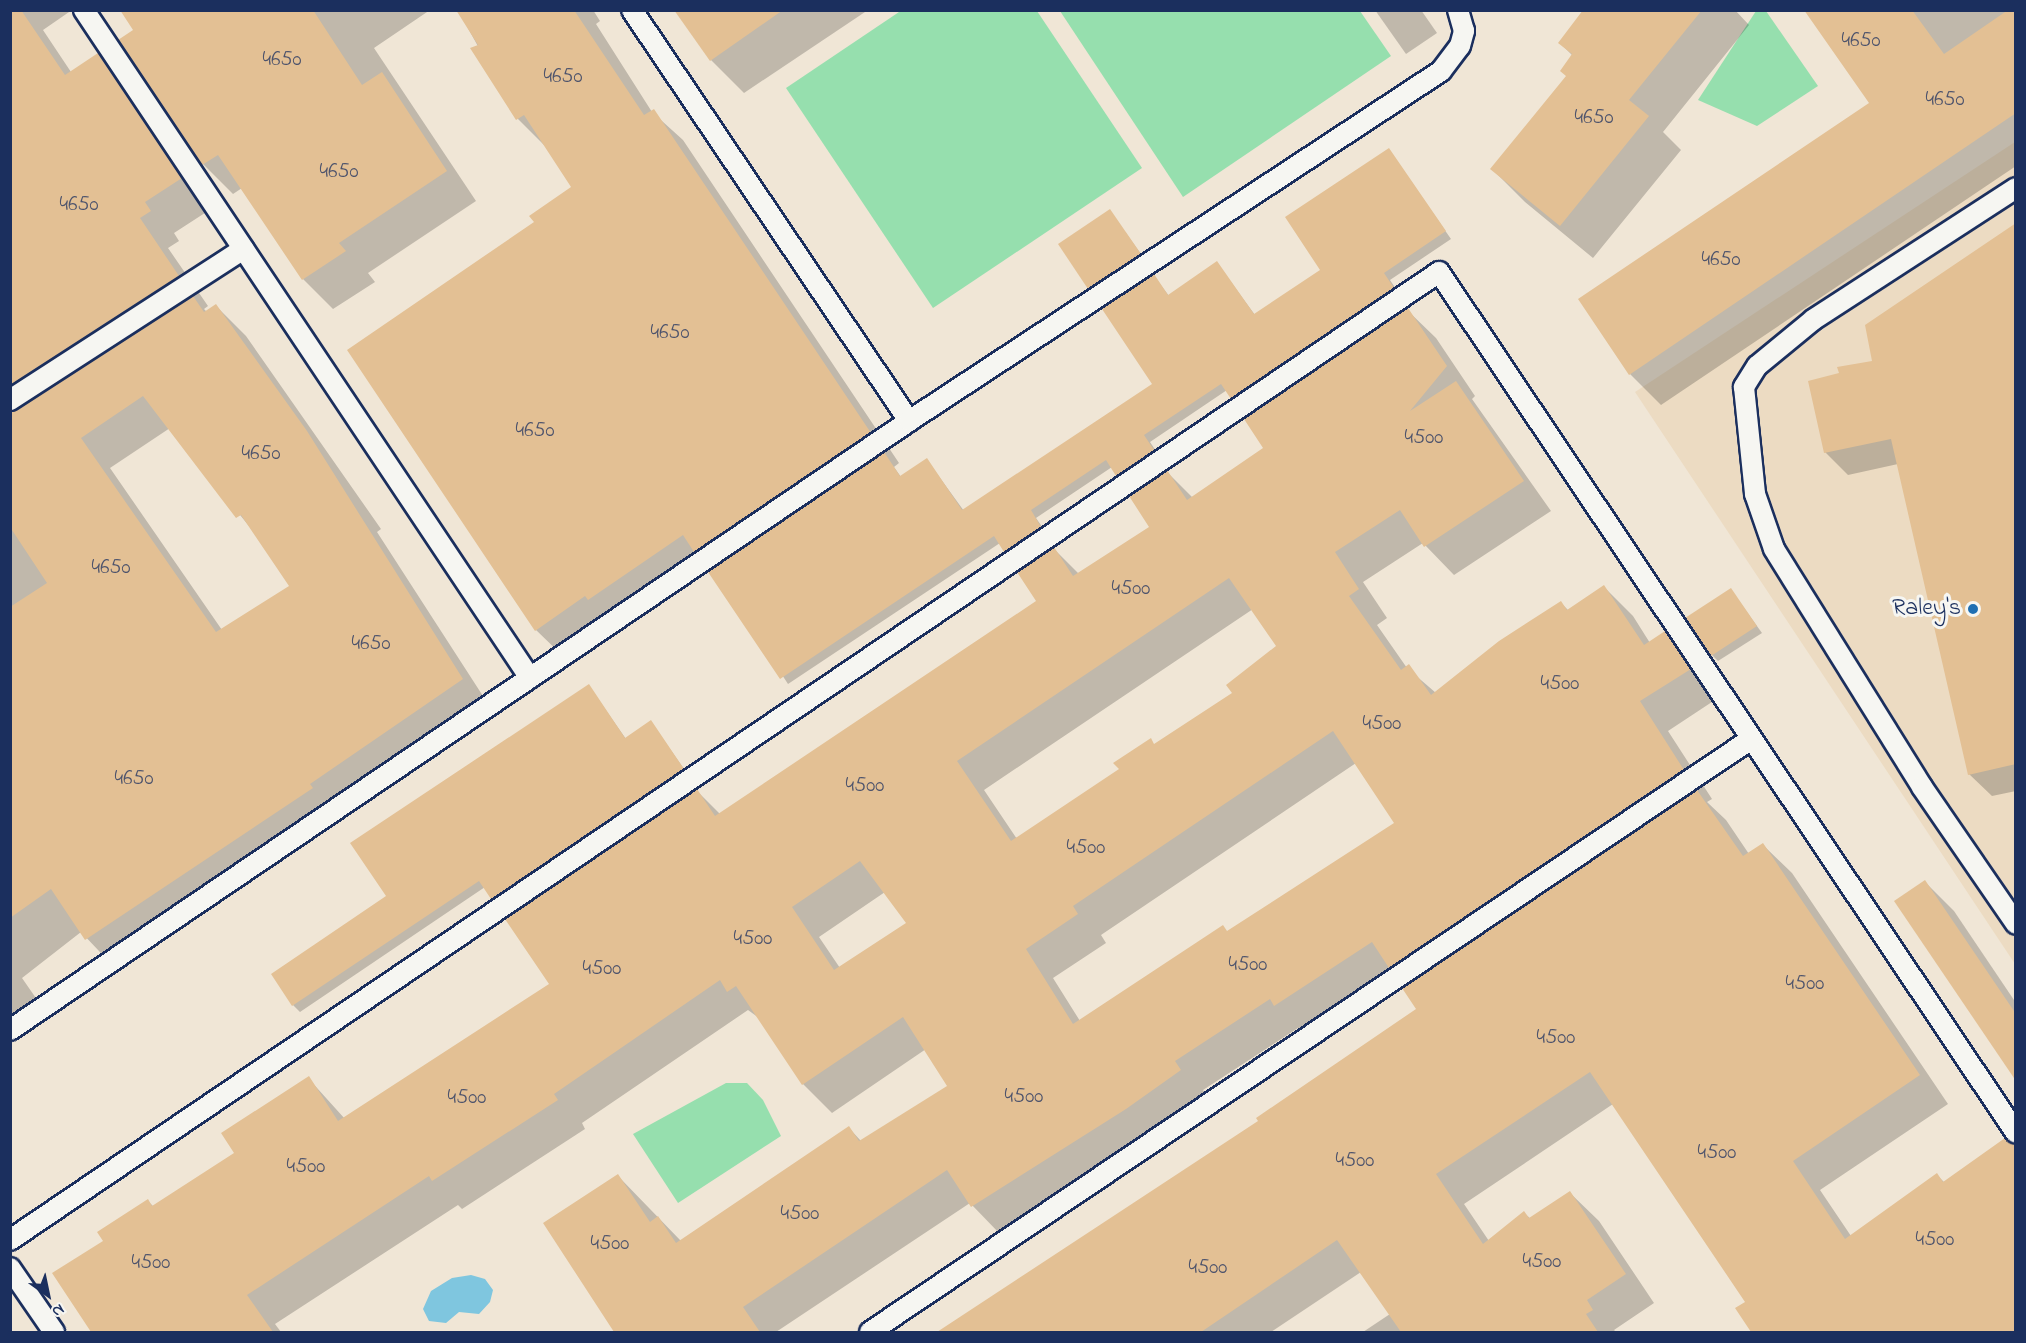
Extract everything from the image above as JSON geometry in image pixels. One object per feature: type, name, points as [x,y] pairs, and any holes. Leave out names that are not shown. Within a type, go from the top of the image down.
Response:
[{"type":"lane","points":[[84,10],[530,678]]},
{"type":"lane","points":[[632,10],[909,421]]},
{"type":"lane","points":[[10,1030],[909,421],[1441,70],[1461,46],[1464,31],[1458,10]]},
{"type":"lane","points":[[2016,188],[1813,320],[1757,366],[1744,387],[1755,494],[1774,549],[1922,787],[2016,924]]},
{"type":"lane","points":[[10,400],[243,249]]},
{"type":"lane","points":[[10,1240],[1438,272],[2016,1133]]},
{"type":"lane","points":[[870,1332],[1751,739]]},
{"type":"lane","points":[[10,1269],[54,1332]]},
{"type":"shaded area","points":[[2015,142],[2015,964],[1635,392]]},
{"type":"green space","points":[[902,10],[1037,11],[1142,168],[933,308],[786,88]]},
{"type":"green space","points":[[1060,11],[1360,11],[1391,56],[1183,197]]},
{"type":"green space","points":[[1756,11],[1766,11],[1818,86],[1757,126],[1698,100]]},
{"type":"green space","points":[[726,1083],[747,1083],[763,1100],[781,1136],[678,1203],[633,1134]]},
{"type":"water","points":[[471,1275],[485,1279],[493,1290],[490,1302],[479,1314],[459,1312],[446,1323],[429,1321],[423,1309],[431,1291],[452,1278]]},
{"type":"building","points":[[10,10],[21,10],[65,75],[98,53],[182,178],[145,202],[151,211],[140,218],[179,276],[10,385]]},
{"type":"building","points":[[120,10],[313,10],[362,85],[382,72],[447,171],[339,243],[346,251],[302,280],[218,155],[202,165],[118,40],[133,30]]},
{"type":"building","points":[[456,10],[574,10],[644,115],[654,109],[871,433],[694,552],[683,535],[588,600],[585,596],[535,631],[347,350],[534,222],[529,216],[571,187],[524,115],[516,120],[470,48],[478,45]]},
{"type":"building","points":[[674,10],[783,10],[710,61]]},
{"type":"building","points":[[1583,10],[1702,10],[1629,100],[1649,116],[1560,226],[1490,169],[1566,76],[1560,71],[1572,54],[1558,43]]},
{"type":"building","points":[[1804,10],[1912,10],[1944,54],[2008,10],[2016,10],[2016,113],[1629,375],[1578,299],[1869,103]]},
{"type":"building","points":[[1389,148],[1446,231],[1384,273],[1394,288],[1231,399],[1221,384],[1144,435],[1154,450],[1116,476],[1106,460],[1031,510],[1041,527],[1004,552],[994,536],[780,679],[708,572],[884,452],[900,476],[927,458],[962,510],[1152,384],[1102,309],[1154,274],[1168,295],[1217,261],[1254,314],[1320,270],[1285,217]]},
{"type":"building","points":[[1110,209],[1141,254],[1088,289],[1058,244]]},
{"type":"building","name":"Raley's","points":[[2016,223],[2016,764],[1968,775],[1891,439],[1824,453],[1808,381],[1839,373],[1837,367],[1872,361],[1865,325]]},
{"type":"building","points":[[193,296],[204,312],[216,304],[307,431],[463,679],[310,784],[313,788],[85,940],[51,889],[10,918],[10,607],[47,583],[10,527],[10,412]],"holes":[[[143,396],[236,518],[241,515],[289,586],[216,632],[81,438]]]},
{"type":"building","points":[[1408,308],[1447,366],[1410,411],[1456,381],[1524,481],[1424,547],[1400,510],[1335,552],[1359,589],[1349,596],[1401,670],[1409,664],[1431,695],[1499,641],[1561,601],[1567,610],[1604,585],[1644,645],[1665,631],[1691,669],[1640,701],[1684,770],[1389,968],[1372,942],[1274,1006],[1270,999],[1175,1061],[1181,1070],[1126,1109],[971,1207],[947,1170],[743,1307],[760,1332],[614,1332],[543,1223],[618,1174],[650,1222],[658,1216],[676,1243],[849,1126],[859,1141],[947,1086],[903,1017],[802,1085],[736,986],[727,992],[720,980],[554,1094],[558,1100],[432,1181],[429,1176],[247,1295],[273,1332],[91,1332],[52,1273],[103,1241],[97,1232],[148,1199],[152,1206],[234,1153],[221,1133],[309,1076],[338,1121],[549,984],[505,919],[697,789],[715,816],[1036,601],[1017,572],[1054,547],[1073,576],[1149,527],[1129,496],[1167,470],[1187,500],[1263,448],[1244,419]],"holes":[[[1229,578],[1276,646],[1226,685],[1232,693],[1154,744],[1151,738],[1113,763],[1119,769],[1011,841],[957,761]],[[1333,731],[1394,823],[1227,931],[1223,925],[1073,1024],[1026,949],[1078,914],[1073,906]],[[860,861],[906,923],[834,970],[792,907]]]},
{"type":"building","points":[[1731,588],[1757,626],[1711,656],[1685,618]]},
{"type":"building","points":[[589,684],[625,738],[651,720],[684,769],[491,899],[479,881],[292,1006],[271,974],[386,896],[350,843]]},
{"type":"building","points":[[1697,790],[1743,856],[1763,843],[1920,1075],[1793,1161],[1845,1239],[1937,1173],[1943,1182],[2005,1138],[2016,1145],[2016,1332],[1751,1332],[1735,1308],[1745,1302],[1590,1072],[1436,1174],[1483,1244],[1524,1211],[1529,1218],[1570,1191],[1626,1274],[1587,1300],[1593,1310],[1586,1314],[1598,1332],[1401,1332],[1337,1240],[1201,1332],[937,1332],[1258,1121],[1256,1118],[1416,1009],[1402,988]]},
{"type":"building","points":[[1925,880],[2016,1014],[2016,1081],[1894,901]]},
{"type":"place","name":"Raley's","points":[[1973,609]]}]
